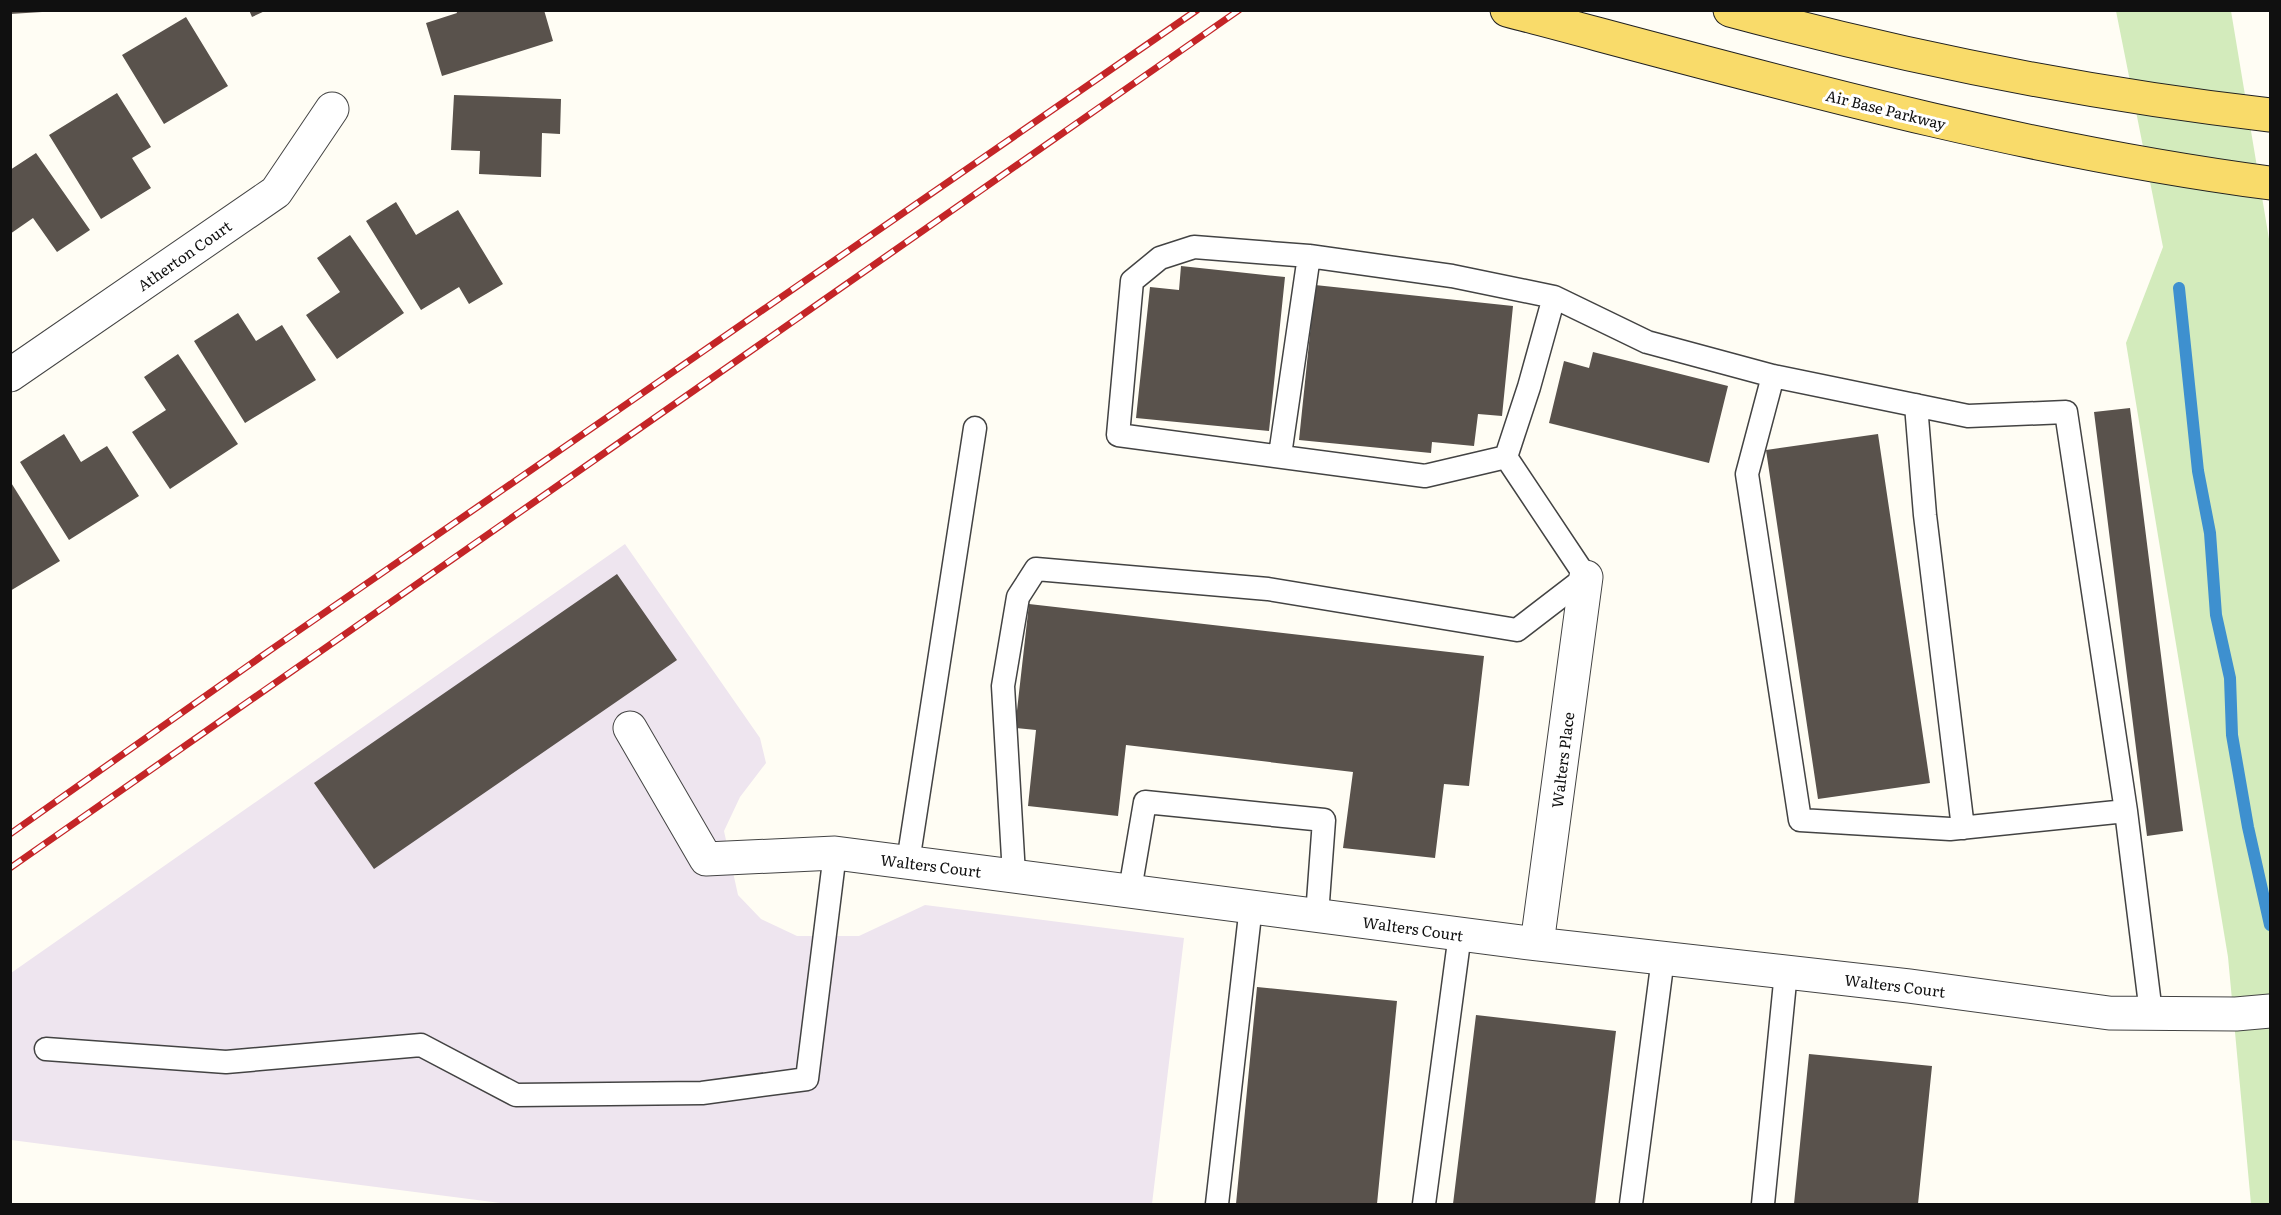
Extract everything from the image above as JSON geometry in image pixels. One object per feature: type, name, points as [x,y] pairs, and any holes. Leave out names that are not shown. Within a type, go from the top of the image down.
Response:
[{"type":"main road","name":"Air Base Parkway","points":[[1507,10],[1897,113],[2041,145],[2185,171],[2271,183]]},
{"type":"main road","points":[[1730,10],[1901,54],[2055,85],[2184,105],[2271,115]]},
{"type":"street","name":"Atherton Court","points":[[10,375],[276,192],[332,109]]},
{"type":"street","name":"Walters Place","points":[[1538,944],[1586,577]]},
{"type":"street","name":"Walters Court","points":[[630,728],[705,859],[835,853],[1538,944],[1786,972],[2109,1013],[2236,1014],[2271,1011]]},
{"type":"lane","points":[[1506,457],[1425,476],[1118,435],[1132,281],[1160,258],[1194,247],[1309,256],[1452,276],[1554,297],[1647,342],[1773,376],[1968,416],[2066,412],[2126,811],[2151,1013]]},
{"type":"lane","points":[[1281,455],[1309,256]]},
{"type":"lane","points":[[1506,457],[1529,387],[1554,297]]},
{"type":"lane","points":[[1773,376],[1747,474],[1800,820],[1963,828],[2126,811]]},
{"type":"lane","points":[[1916,405],[1924,515],[1963,828]]},
{"type":"lane","points":[[908,862],[975,428]]},
{"type":"lane","points":[[1014,875],[1003,686],[1018,597],[1036,569],[1268,589],[1517,630],[1586,577],[1506,457]]},
{"type":"lane","points":[[1130,890],[1145,802],[1324,820],[1317,915]]},
{"type":"lane","points":[[46,1049],[226,1062],[421,1045],[516,1095],[702,1093],[807,1079],[835,853]]},
{"type":"lane","points":[[1217,1204],[1251,906]]},
{"type":"lane","points":[[1424,1204],[1460,934]]},
{"type":"lane","points":[[1631,1204],[1663,958]]},
{"type":"lane","points":[[1762,1204],[1786,972]]},
{"type":"shaded area","points":[[625,544],[760,738],[766,763],[740,797],[724,831],[738,895],[761,919],[797,936],[859,936],[925,905],[1184,938],[1152,1204],[508,1204],[11,1140],[11,973]]},
{"type":"green space","points":[[2116,11],[2231,11],[2270,245],[2270,1204],[2251,1204],[2228,957],[2126,343],[2163,247]]},
{"type":"building","points":[[10,10],[42,10],[42,12],[10,14]]},
{"type":"building","points":[[249,10],[267,10],[252,17]]},
{"type":"building","points":[[456,10],[544,10],[553,41],[442,76],[426,23],[457,13]]},
{"type":"building","points":[[186,17],[228,86],[164,124],[122,55]]},
{"type":"building","points":[[117,93],[151,147],[132,158],[151,188],[101,219],[49,135]]},
{"type":"building","points":[[454,95],[561,99],[560,134],[542,133],[541,177],[479,174],[480,151],[451,150]]},
{"type":"building","points":[[36,153],[90,230],[57,252],[33,218],[10,234],[10,170]]},
{"type":"building","points":[[396,202],[416,235],[458,210],[503,284],[469,304],[459,287],[421,310],[366,221]]},
{"type":"building","points":[[350,235],[404,313],[337,359],[306,315],[340,292],[317,258]]},
{"type":"building","points":[[1181,266],[1285,277],[1269,431],[1136,418],[1150,287],[1179,290]]},
{"type":"building","points":[[1315,285],[1513,306],[1502,416],[1478,414],[1474,446],[1432,442],[1431,453],[1299,440]]},
{"type":"building","points":[[238,313],[256,341],[282,325],[316,380],[245,423],[194,341]]},
{"type":"building","points":[[1593,352],[1728,386],[1709,463],[1549,423],[1564,361],[1589,368]]},
{"type":"building","points":[[178,354],[238,444],[170,489],[132,432],[166,410],[144,377]]},
{"type":"building","points":[[2130,408],[2183,831],[2147,836],[2094,412]]},
{"type":"building","points":[[64,434],[81,462],[107,446],[139,496],[69,540],[20,462]]},
{"type":"building","points":[[1878,434],[1930,783],[1818,799],[1766,450]]},
{"type":"building","points":[[10,481],[60,561],[10,591]]},
{"type":"building","points":[[617,574],[677,660],[374,869],[314,783]]},
{"type":"building","points":[[1029,604],[1484,656],[1469,786],[1444,784],[1435,858],[1343,848],[1353,772],[1126,745],[1118,816],[1028,806],[1036,730],[1015,728]]},
{"type":"building","points":[[1257,987],[1397,1001],[1377,1204],[1236,1204]]},
{"type":"building","points":[[1476,1015],[1616,1031],[1595,1204],[1453,1204]]},
{"type":"building","points":[[1809,1054],[1932,1066],[1918,1204],[1794,1204]]},
{"type":"waterway","points":[[2179,288],[2198,471],[2210,533],[2216,615],[2230,678],[2232,735],[2248,827],[2270,925]]},
{"type":"railway","points":[[10,834],[269,651],[1197,10]]},
{"type":"railway","points":[[10,868],[1239,10]]}]
